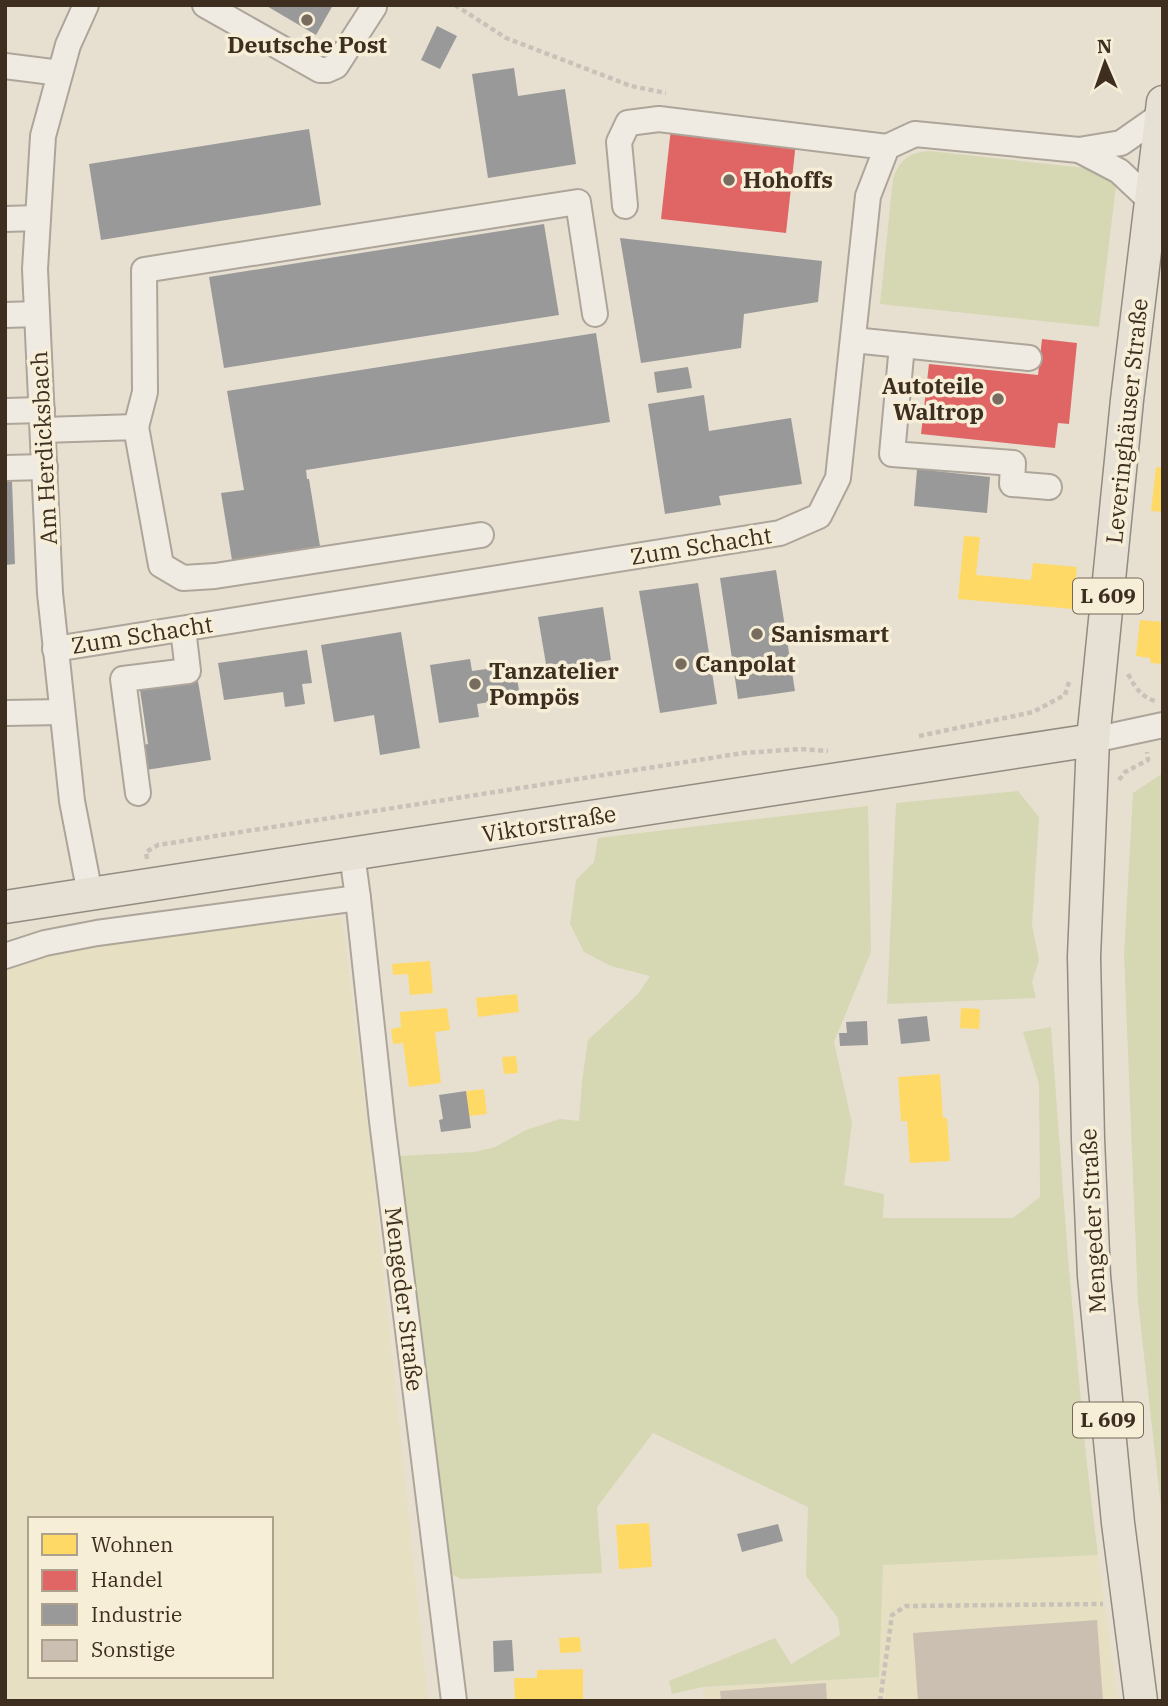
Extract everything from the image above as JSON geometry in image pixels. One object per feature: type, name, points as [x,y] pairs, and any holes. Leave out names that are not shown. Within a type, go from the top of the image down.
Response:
[{"type":"main road","name":"Leveringhäuser Straße","points":[[1093,740],[1127,400],[1162,108]]},
{"type":"main road","name":"Viktorstraße","points":[[5,907],[1093,740]]},
{"type":"main road","name":"Mengeder Straße","points":[[1093,740],[1084,957],[1094,1276],[1118,1523],[1141,1701]]},
{"type":"street","name":"Am Herdicksbach","points":[[86,5],[68,46],[43,136],[35,269],[50,593],[72,801],[90,894]]},
{"type":"street","points":[[205,5],[320,70],[336,66],[374,7]]},
{"type":"street","points":[[5,66],[60,73]]},
{"type":"street","points":[[625,206],[619,142],[628,123],[659,119],[887,147],[915,134],[1079,150],[1121,143],[1162,108]]},
{"type":"street","name":"Zum Schacht","points":[[55,649],[780,534],[819,516],[838,478],[868,196],[887,147]]},
{"type":"street","points":[[1079,150],[1119,171],[1151,201]]},
{"type":"street","points":[[481,535],[215,576],[183,578],[161,565],[136,427],[145,392],[144,270],[578,202],[595,314]]},
{"type":"street","points":[[5,219],[38,218]]},
{"type":"street","points":[[5,315],[37,314]]},
{"type":"street","points":[[853,340],[1030,358]]},
{"type":"street","points":[[902,345],[892,454],[1013,463],[1012,484],[1049,487]]},
{"type":"street","points":[[5,411],[42,420],[136,427]]},
{"type":"street","points":[[5,468],[44,467]]},
{"type":"street","points":[[138,793],[123,679],[188,671],[183,629]]},
{"type":"street","points":[[5,713],[62,712]]},
{"type":"street","points":[[1093,740],[1154,727]]},
{"type":"street","name":"Mengeder Straße","points":[[352,854],[382,1121],[454,1701]]},
{"type":"street","points":[[5,956],[45,943],[97,933],[358,898]]},
{"type":"path","points":[[455,5],[506,38],[631,86],[669,94]]},
{"type":"path","points":[[915,737],[1033,712],[1065,695],[1073,666],[1124,667],[1135,688],[1144,697],[1163,701]]},
{"type":"path","points":[[1115,786],[1125,772],[1148,760],[1154,727],[1144,697]]},
{"type":"path","points":[[150,885],[146,852],[159,845],[743,753],[800,749],[837,752]]},
{"type":"path","points":[[880,1701],[892,1615],[905,1606],[1129,1604]]},
{"type":"shaded area","points":[[342,917],[369,1133],[428,1701],[5,1701],[5,967],[50,951],[221,922],[234,928]]},
{"type":"shaded area","points":[[1098,1555],[1118,1701],[705,1701],[703,1688],[879,1677],[882,1565]]},
{"type":"green space","points":[[930,151],[1085,168],[1103,174],[1113,182],[1116,186],[1099,327],[880,304],[893,179],[906,158]]},
{"type":"green space","points":[[1163,773],[1163,1525],[1138,1302],[1124,953],[1133,793]]},
{"type":"green space","points":[[1018,791],[1039,817],[1032,925],[1039,960],[1032,982],[1036,998],[887,1004],[896,803]]},
{"type":"green space","points":[[868,806],[871,952],[834,1042],[852,1123],[844,1185],[884,1194],[883,1218],[1013,1218],[1040,1197],[1039,1084],[1023,1032],[1051,1027],[1068,1258],[1098,1555],[883,1565],[879,1677],[703,1687],[672,1694],[669,1681],[775,1638],[791,1664],[840,1635],[838,1618],[806,1576],[808,1507],[653,1433],[597,1507],[602,1573],[461,1579],[451,1574],[399,1156],[474,1152],[495,1147],[526,1130],[560,1119],[579,1121],[588,1040],[638,994],[650,976],[611,966],[584,952],[570,924],[576,880],[594,862],[598,838]]},
{"type":"building: Wohnen","points":[[1156,467],[1163,468],[1163,512],[1151,511]]},
{"type":"building: Wohnen","points":[[964,536],[980,537],[976,575],[1031,580],[1033,563],[1077,567],[1073,609],[958,599]]},
{"type":"building: Wohnen","points":[[1140,620],[1163,622],[1163,659],[1160,664],[1151,663],[1150,658],[1136,656]]},
{"type":"building: Wohnen","points":[[430,961],[433,993],[410,995],[408,974],[393,975],[392,964]]},
{"type":"building: Wohnen","points":[[517,994],[519,1012],[478,1017],[476,998]]},
{"type":"building: Wohnen","points":[[447,1008],[450,1030],[435,1032],[441,1083],[409,1087],[403,1043],[393,1044],[391,1029],[401,1027],[400,1012]]},
{"type":"building: Wohnen","points":[[961,1008],[980,1009],[979,1029],[960,1028]]},
{"type":"building: Wohnen","points":[[516,1056],[518,1073],[504,1074],[502,1057]]},
{"type":"building: Wohnen","points":[[940,1074],[950,1161],[910,1163],[907,1121],[901,1121],[898,1077]]},
{"type":"building: Wohnen","points":[[484,1089],[487,1114],[469,1116],[466,1091]]},
{"type":"building: Wohnen","points":[[649,1523],[652,1567],[619,1569],[616,1525]]},
{"type":"building: Wohnen","points":[[580,1637],[581,1652],[560,1653],[559,1638]]},
{"type":"building: Wohnen","points":[[583,1669],[583,1701],[515,1701],[514,1678],[537,1678],[537,1670]]},
{"type":"building: Handel","name":"Hohoffs","points":[[671,128],[796,142],[786,233],[661,219]]},
{"type":"building: Handel","name":"Autoteile Waltrop","points":[[1042,339],[1077,343],[1069,424],[1058,423],[1055,448],[921,434],[929,364],[1038,375]]},
{"type":"building: Industrie","name":"Deutsche Post","points":[[265,5],[333,5],[316,35]]},
{"type":"building: Industrie","points":[[437,26],[457,36],[440,69],[421,60]]},
{"type":"building: Industrie","points":[[514,68],[518,96],[565,89],[576,164],[488,178],[472,74]]},
{"type":"building: Industrie","points":[[309,129],[321,205],[101,240],[89,164]]},
{"type":"building: Industrie","points":[[544,224],[559,315],[224,368],[209,277]]},
{"type":"building: Industrie","points":[[620,238],[822,261],[818,302],[744,314],[741,348],[641,363]]},
{"type":"building: Industrie","points":[[596,333],[610,422],[306,470],[320,546],[232,560],[221,493],[244,490],[227,391]]},
{"type":"building: Industrie","points":[[688,367],[692,388],[657,393],[654,372]]},
{"type":"building: Industrie","points":[[704,395],[709,431],[791,418],[802,484],[719,496],[721,505],[665,514],[648,404]]},
{"type":"building: Industrie","points":[[917,469],[990,477],[987,513],[914,506]]},
{"type":"building: Industrie","points":[[12,481],[15,564],[5,565],[5,482]]},
{"type":"building: Industrie","name":"Sanismart","points":[[776,570],[795,691],[738,699],[720,578]]},
{"type":"building: Industrie","name":"Canpolat","points":[[698,583],[717,704],[660,713],[639,591]]},
{"type":"building: Industrie","points":[[603,607],[611,660],[547,670],[538,617]]},
{"type":"building: Industrie","points":[[401,632],[420,748],[380,755],[374,715],[334,722],[321,645]]},
{"type":"building: Industrie","points":[[307,650],[312,683],[302,684],[305,704],[285,707],[283,692],[224,700],[218,663]]},
{"type":"building: Industrie","name":"Tanzatelier Pompös","points":[[470,659],[472,671],[515,665],[520,697],[477,704],[479,717],[439,723],[430,665]]},
{"type":"building: Industrie","points":[[198,681],[211,760],[139,771],[136,746],[148,744],[140,690]]},
{"type":"building: Industrie","points":[[927,1016],[930,1041],[901,1044],[898,1019]]},
{"type":"building: Industrie","points":[[867,1021],[868,1045],[840,1046],[839,1033],[847,1033],[846,1022]]},
{"type":"building: Industrie","points":[[466,1091],[471,1128],[441,1132],[439,1120],[443,1119],[439,1095]]},
{"type":"building: Industrie","points":[[778,1524],[783,1541],[742,1552],[737,1534]]},
{"type":"building: Industrie","points":[[512,1640],[514,1671],[494,1672],[493,1641]]},
{"type":"building: Sonstige","points":[[1097,1620],[1103,1701],[918,1701],[913,1633]]},
{"type":"building: Sonstige","points":[[826,1683],[827,1701],[721,1701],[720,1691]]},
{"type":"place","name":"Deutsche Post","points":[[307,20]]},
{"type":"place","name":"Hohoffs","points":[[729,180]]},
{"type":"place","name":"Autoteile Waltrop","points":[[998,399]]},
{"type":"place","name":"Sanismart","points":[[757,634]]},
{"type":"place","name":"Canpolat","points":[[681,664]]},
{"type":"place","name":"Tanzatelier Pompös","points":[[475,684]]}]
